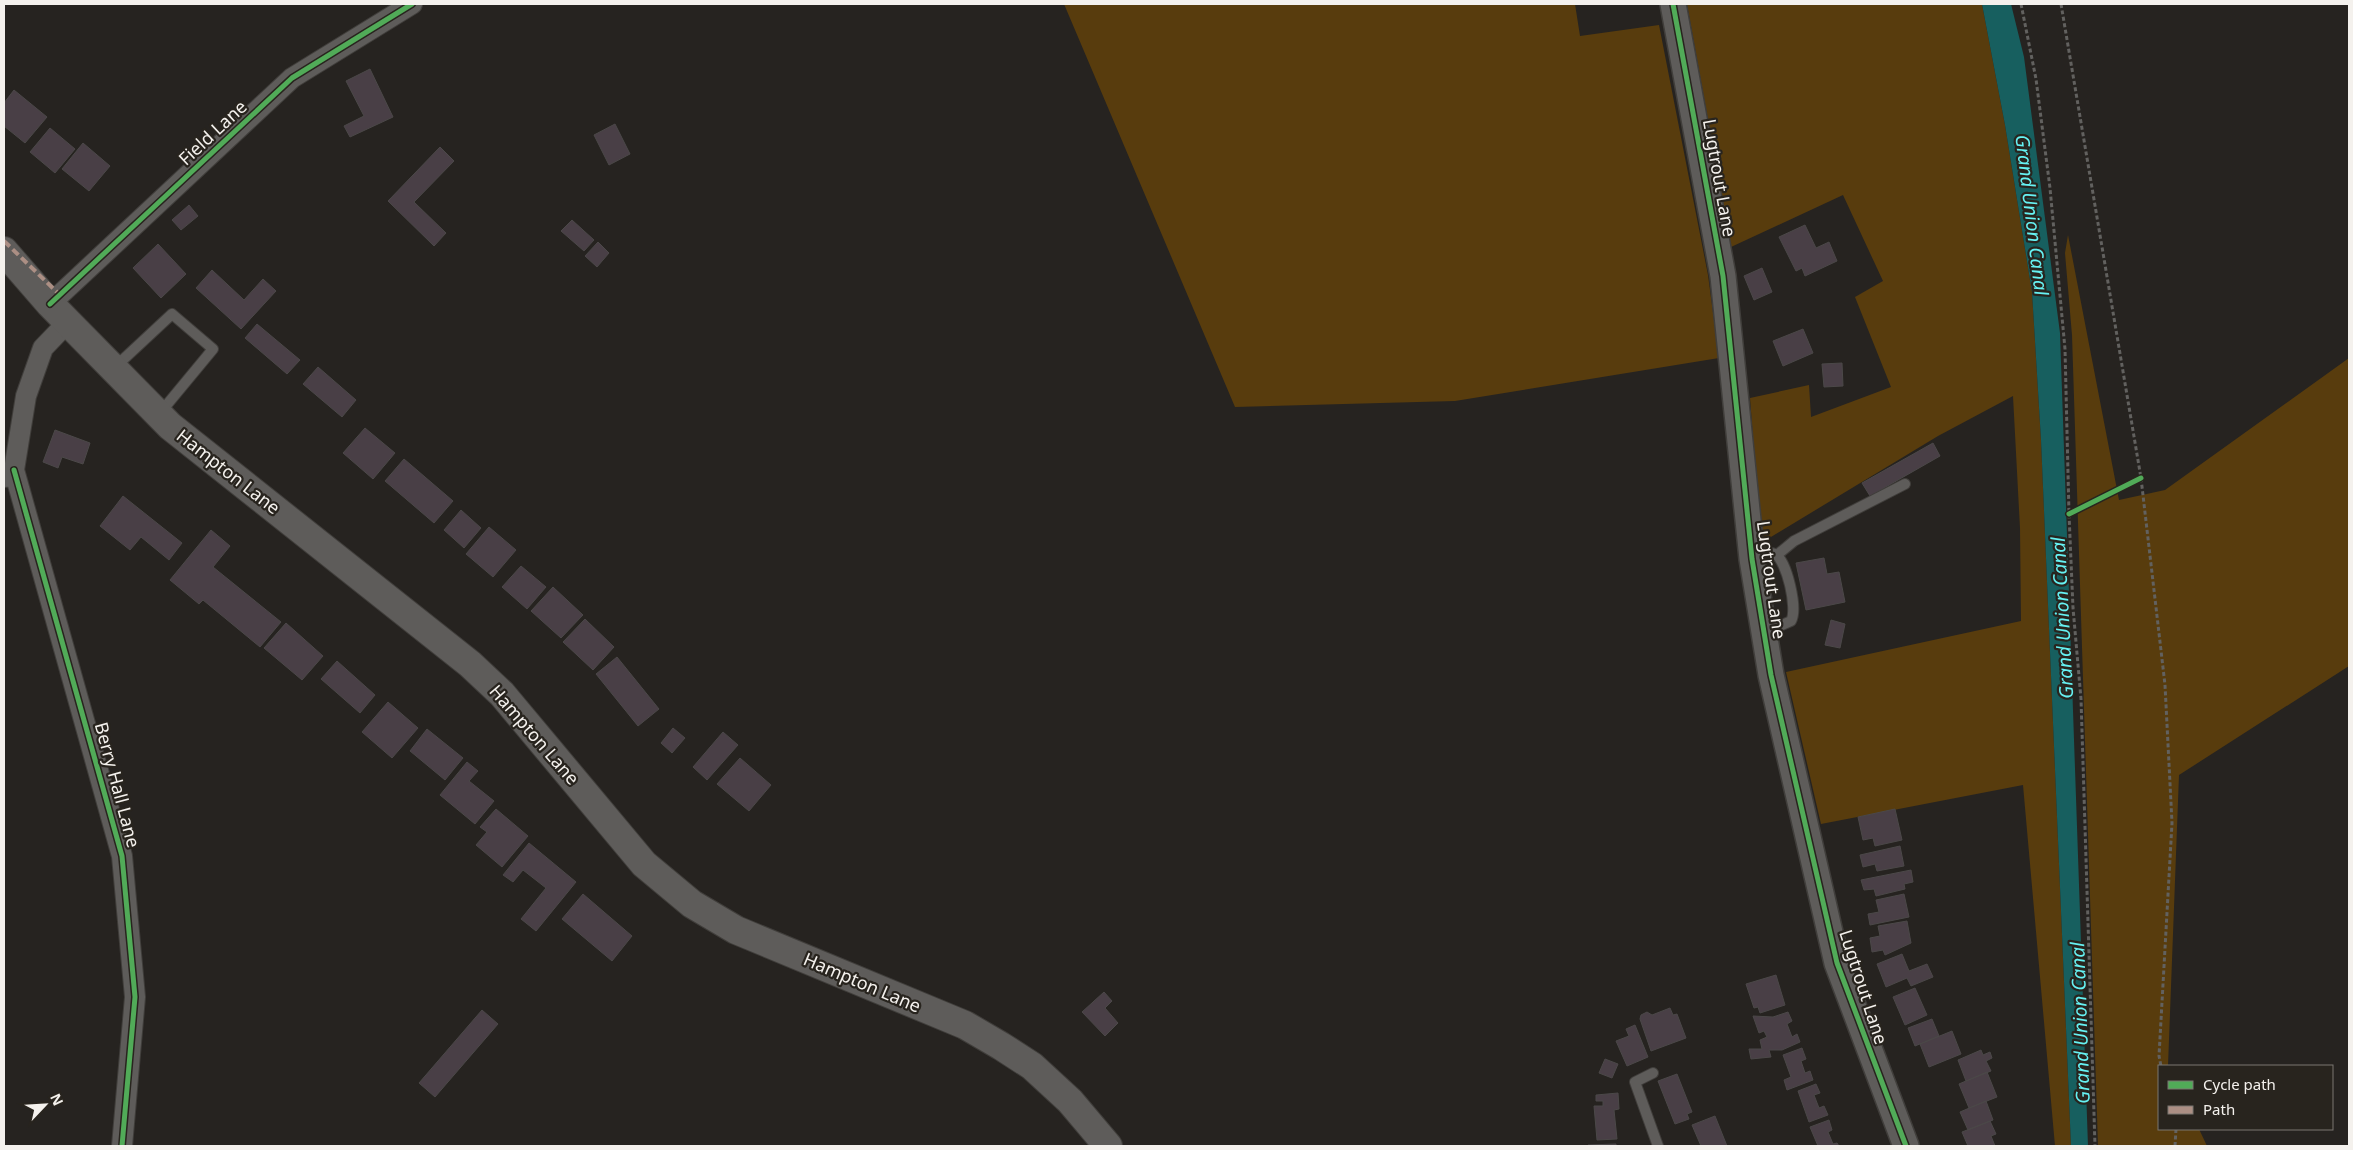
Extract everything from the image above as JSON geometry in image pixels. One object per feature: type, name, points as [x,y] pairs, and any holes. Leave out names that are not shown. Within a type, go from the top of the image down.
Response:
[{"type":"main road","name":"Hampton Lane","points":[[4,251],[59,313],[170,426],[470,664],[502,694],[644,864],[692,904],[736,930],[964,1025],[1001,1046],[1032,1066],[1070,1101],[1108,1146]]},
{"type":"street","name":"Field Lane","points":[[9,474],[26,396],[43,348],[59,313],[292,78],[412,4]]},
{"type":"street","name":"Lugtrout Lane","points":[[1673,4],[1723,276],[1752,553],[1772,675],[1837,963],[1906,1146]]},
{"type":"street","name":"Berry Hall Lane","points":[[9,474],[122,856],[134,996],[122,1146]]},
{"type":"lane","points":[[114,369],[172,314],[212,349],[158,414]]},
{"type":"lane","points":[[1776,556],[1794,541],[1905,484]]},
{"type":"lane","points":[[1752,553],[1774,553],[1785,565],[1793,606],[1793,616],[1787,624],[1764,633]]},
{"type":"lane","points":[[1653,1073],[1635,1082],[1658,1146]]},
{"type":"path","points":[[2021,4],[2036,79],[2065,340],[2073,608],[2081,699],[2095,1146]]},
{"type":"path","points":[[2061,4],[2141,478],[2165,685],[2172,823],[2158,1056],[2161,1065]]},
{"type":"path","points":[[2133,482],[2141,478]]},
{"type":"path","points":[[2069,514],[2077,510]]},
{"type":"path","points":[[2175,1146],[2176,1130]]},
{"type":"shaded area","points":[[1064,4],[1575,4],[1580,36],[1659,25],[1708,275],[1719,358],[1455,401],[1235,407]]},
{"type":"shaded area","points":[[1687,4],[1982,4],[2005,125],[2032,292],[2041,440],[2071,1146],[2055,1146],[2023,785],[1821,824],[1786,672],[2021,621],[2020,528],[2013,396],[1938,436],[1761,543],[1750,398],[1809,385],[1811,417],[1891,387],[1855,297],[1883,281],[1843,195],[1731,247]]},
{"type":"shaded area","points":[[2068,235],[2119,500],[2165,490],[2349,358],[2349,666],[2179,775],[2168,1065],[2158,1065],[2158,1130],[2199,1130],[2207,1146],[2098,1146],[2072,335],[2065,253]]},
{"type":"water","name":"Grand Union Canal","points":[[1982,4],[2011,4],[2024,57],[2060,333],[2088,1146],[2071,1146],[2041,440],[2032,292],[2005,125]]},
{"type":"building","points":[[370,69],[393,117],[350,137],[344,126],[364,116],[346,81]]},
{"type":"building","points":[[14,90],[47,117],[25,143],[4,126],[4,103]]},
{"type":"building","points":[[615,124],[630,154],[609,165],[594,135]]},
{"type":"building","points":[[50,128],[75,149],[55,173],[30,152]]},
{"type":"building","points":[[83,143],[110,166],[89,191],[62,169]]},
{"type":"building","points":[[440,147],[454,161],[414,202],[446,233],[434,246],[388,201]]},
{"type":"building","points":[[189,205],[198,216],[181,230],[172,220]]},
{"type":"building","points":[[572,220],[594,240],[584,251],[561,231]]},
{"type":"building","points":[[1805,225],[1816,248],[1829,242],[1837,261],[1805,276],[1802,268],[1796,271],[1779,237]]},
{"type":"building","points":[[598,242],[609,253],[597,267],[585,256]]},
{"type":"building","points":[[158,244],[186,274],[161,298],[133,268]]},
{"type":"building","points":[[1762,268],[1772,292],[1754,300],[1744,276]]},
{"type":"building","points":[[212,270],[244,300],[263,279],[276,291],[241,329],[196,288]]},
{"type":"building","points":[[257,324],[300,360],[287,374],[245,338]]},
{"type":"building","points":[[1803,329],[1813,353],[1783,366],[1773,341]]},
{"type":"building","points":[[1842,363],[1843,386],[1824,387],[1822,364]]},
{"type":"building","points":[[318,367],[356,400],[342,417],[303,384]]},
{"type":"building","points":[[365,428],[395,453],[373,479],[343,453]]},
{"type":"building","points":[[55,430],[90,443],[83,464],[62,457],[58,468],[43,462]]},
{"type":"building","points":[[1933,443],[1940,456],[1870,496],[1862,483]]},
{"type":"building","points":[[404,459],[453,501],[434,523],[385,481]]},
{"type":"building","points":[[123,496],[182,543],[169,560],[141,537],[130,550],[100,526]]},
{"type":"building","points":[[461,510],[481,528],[464,548],[444,530]]},
{"type":"building","points":[[489,527],[516,550],[493,577],[466,554]]},
{"type":"building","points":[[211,530],[230,546],[213,567],[281,622],[260,647],[203,600],[199,604],[170,580]]},
{"type":"building","points":[[1824,558],[1827,574],[1839,572],[1845,602],[1806,610],[1796,563]]},
{"type":"building","points":[[521,566],[546,587],[527,609],[502,587]]},
{"type":"building","points":[[553,587],[583,615],[561,638],[531,611]]},
{"type":"building","points":[[585,619],[614,647],[593,670],[563,642]]},
{"type":"building","points":[[1831,620],[1845,624],[1840,648],[1825,645]]},
{"type":"building","points":[[286,623],[323,656],[302,680],[264,648]]},
{"type":"building","points":[[617,657],[659,709],[638,726],[596,674]]},
{"type":"building","points":[[337,661],[375,695],[360,713],[321,679]]},
{"type":"building","points":[[388,702],[418,728],[392,758],[362,732]]},
{"type":"building","points":[[673,728],[685,738],[672,753],[661,743]]},
{"type":"building","points":[[427,729],[463,758],[445,780],[410,751]]},
{"type":"building","points":[[723,732],[738,745],[707,780],[693,767]]},
{"type":"building","points":[[740,758],[771,785],[749,811],[717,784]]},
{"type":"building","points":[[467,762],[478,771],[469,781],[494,801],[475,824],[440,795]]},
{"type":"building","points":[[496,809],[528,836],[502,867],[476,845],[487,832],[480,827]]},
{"type":"building","points":[[1895,809],[1902,840],[1875,846],[1873,838],[1863,840],[1858,817]]},
{"type":"building","points":[[529,843],[576,882],[536,931],[521,919],[546,888],[523,870],[513,882],[503,875]]},
{"type":"building","points":[[1900,846],[1904,866],[1877,871],[1875,864],[1863,867],[1860,855]]},
{"type":"building","points":[[1911,870],[1913,882],[1904,884],[1905,889],[1876,896],[1874,889],[1864,890],[1861,880]]},
{"type":"building","points":[[583,894],[632,936],[612,961],[562,919]]},
{"type":"building","points":[[1904,894],[1909,917],[1870,925],[1868,914],[1879,912],[1876,900]]},
{"type":"building","points":[[1907,921],[1911,943],[1885,955],[1883,950],[1872,952],[1870,938],[1880,936],[1878,926]]},
{"type":"building","points":[[1902,954],[1909,971],[1927,964],[1933,977],[1911,986],[1907,978],[1886,987],[1877,964]]},
{"type":"building","points":[[1776,975],[1785,1005],[1760,1013],[1758,1007],[1754,1008],[1746,984]]},
{"type":"building","points":[[1915,988],[1927,1015],[1905,1025],[1893,997]]},
{"type":"building","points":[[1104,992],[1112,1001],[1105,1008],[1118,1023],[1105,1036],[1082,1012]]},
{"type":"building","points":[[1670,1008],[1673,1015],[1677,1014],[1686,1038],[1651,1051],[1640,1019],[1641,1015],[1647,1012],[1652,1015]]},
{"type":"building","points":[[482,1010],[498,1024],[435,1097],[419,1083]]},
{"type":"building","points":[[1788,1012],[1792,1021],[1787,1024],[1792,1037],[1797,1034],[1800,1042],[1782,1050],[1769,1050],[1771,1057],[1751,1059],[1749,1049],[1762,1049],[1760,1040],[1767,1037],[1764,1031],[1759,1033],[1753,1016],[1773,1017]]},
{"type":"building","points":[[1932,1019],[1939,1036],[1915,1046],[1908,1028]]},
{"type":"building","points":[[1635,1025],[1648,1057],[1627,1066],[1616,1041],[1629,1036],[1626,1029]]},
{"type":"building","points":[[1952,1031],[1961,1054],[1929,1067],[1920,1044]]},
{"type":"building","points":[[1802,1048],[1806,1059],[1801,1061],[1805,1073],[1810,1071],[1813,1080],[1787,1090],[1784,1080],[1791,1077],[1783,1055]]},
{"type":"building","points":[[1981,1050],[1983,1055],[1990,1052],[1992,1058],[1986,1061],[1991,1071],[1966,1081],[1958,1060]]},
{"type":"building","points":[[1605,1059],[1618,1064],[1612,1078],[1599,1073]]},
{"type":"building","points":[[1987,1072],[1997,1097],[1969,1108],[1959,1084]]},
{"type":"building","points":[[1677,1074],[1692,1112],[1687,1114],[1689,1119],[1675,1124],[1658,1081]]},
{"type":"building","points":[[1816,1084],[1820,1093],[1814,1095],[1819,1108],[1824,1106],[1828,1115],[1809,1122],[1798,1091]]},
{"type":"building","points":[[1618,1093],[1619,1109],[1614,1110],[1617,1139],[1597,1140],[1594,1106],[1603,1106],[1603,1101],[1596,1101],[1596,1095]]},
{"type":"building","points":[[1986,1101],[1993,1120],[1968,1130],[1960,1112]]},
{"type":"building","points":[[1715,1116],[1727,1146],[1701,1146],[1692,1125]]},
{"type":"building","points":[[1829,1120],[1832,1130],[1828,1132],[1833,1144],[1837,1143],[1839,1146],[1818,1146],[1810,1127]]},
{"type":"building","points":[[1990,1121],[1996,1134],[1991,1136],[1995,1146],[1968,1146],[1962,1132]]},
{"type":"building","points":[[1616,1144],[1616,1146],[1588,1146],[1588,1145]]},
{"type":"marked path","points":[[4,241],[60,295]]},
{"type":"cycle path","points":[[50,304],[292,78],[412,4]]},
{"type":"cycle path","points":[[1673,4],[1723,276],[1752,559],[1771,675],[1837,963],[1906,1146]]},
{"type":"cycle path","points":[[14,470],[122,856],[135,997],[122,1146]]},
{"type":"cycle path","points":[[2069,514],[2141,478]]}]
